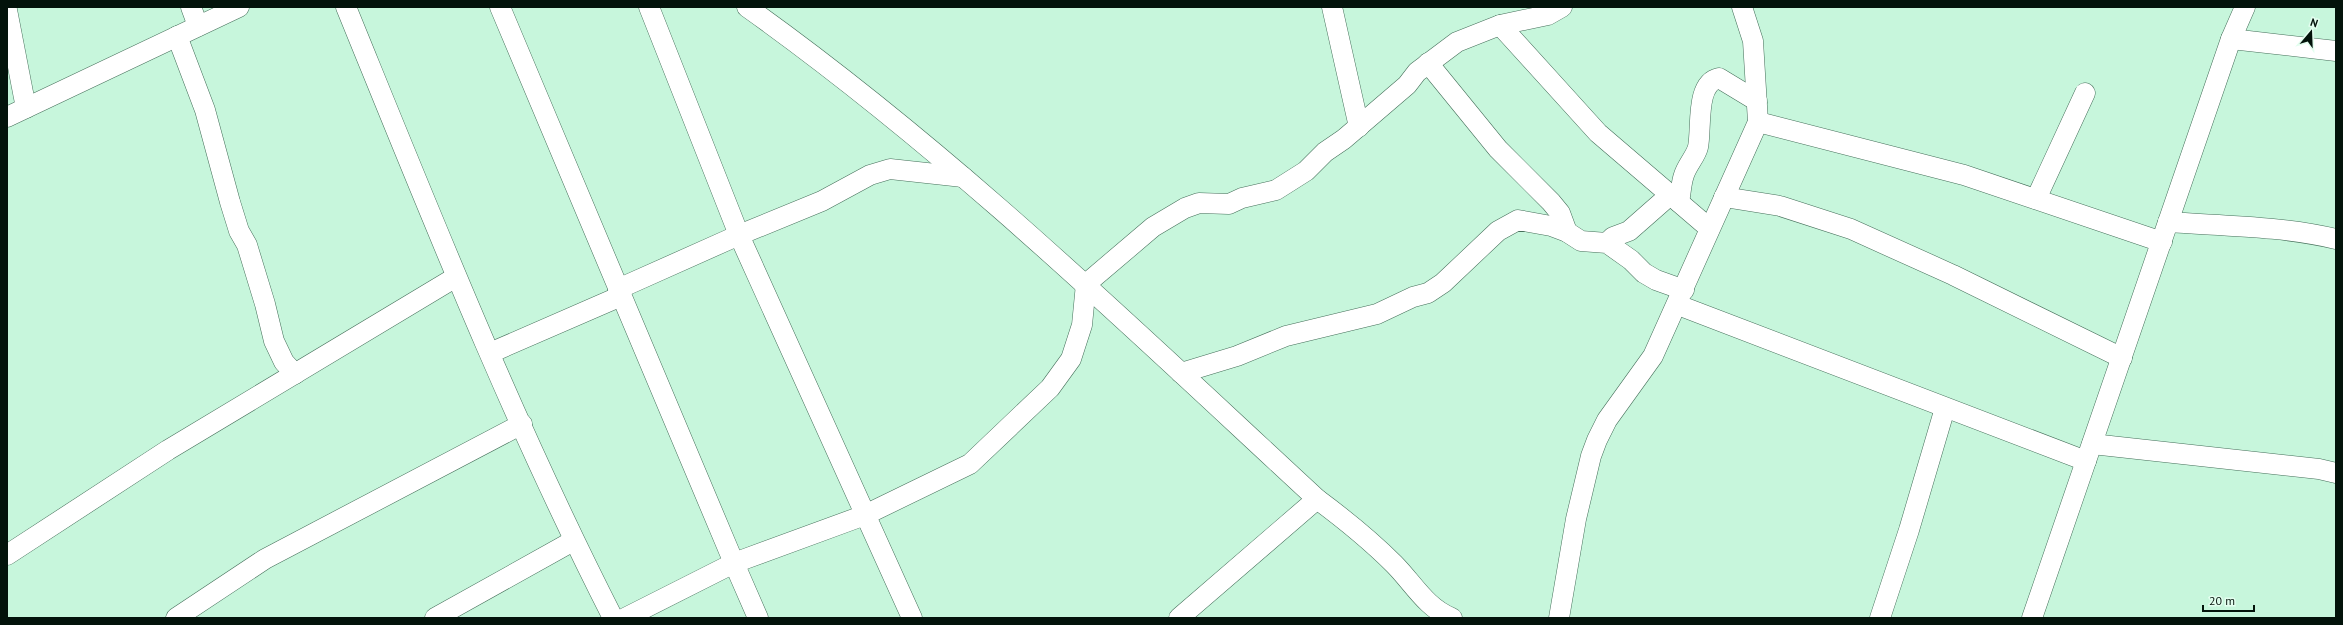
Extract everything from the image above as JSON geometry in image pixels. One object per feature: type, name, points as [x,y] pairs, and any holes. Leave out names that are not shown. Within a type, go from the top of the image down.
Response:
[{"type":"street","points":[[191,7],[198,26]]},
{"type":"street","points":[[7,117],[239,7]]},
{"type":"street","points":[[346,7],[456,277],[573,541],[613,618]]},
{"type":"street","points":[[500,7],[758,618]]},
{"type":"street","points":[[649,7],[739,235],[912,618]]},
{"type":"street","points":[[746,7],[828,67],[963,177],[1086,284],[1316,499],[1363,534],[1396,565],[1423,598],[1445,615],[1452,618]]},
{"type":"street","points":[[1332,7],[1359,127]]},
{"type":"street","points":[[625,618],[734,563],[865,515],[970,464],[1050,388],[1070,359],[1082,325],[1086,284],[1153,227],[1185,208],[1200,203],[1229,204],[1242,198],[1276,190],[1306,171],[1325,152],[1359,127],[1407,85],[1417,72],[1457,42],[1500,25],[1548,15],[1562,7]]},
{"type":"street","points":[[1559,618],[1576,520],[1593,451],[1607,420],[1653,356],[1681,297],[1709,228],[1758,122],[1753,41],[1742,7]]},
{"type":"street","points":[[2032,618],[2231,40],[2244,7]]},
{"type":"street","points":[[7,10],[26,108]]},
{"type":"street","points":[[1500,25],[1598,134],[1709,228]]},
{"type":"street","points":[[177,36],[205,110],[230,202],[239,231],[251,259],[274,341],[284,362],[295,374]]},
{"type":"street","points":[[2231,40],[2336,51]]},
{"type":"street","points":[[1428,63],[1498,149],[1552,202],[1560,213],[1567,232]]},
{"type":"street","points":[[1607,243],[1613,237],[1629,231],[1675,199],[1684,175],[1698,148],[1703,97],[1708,84],[1714,79],[1720,78],[1757,101]]},
{"type":"street","points":[[2036,199],[2085,92]]},
{"type":"street","points":[[1758,122],[1964,175],[2162,242]]},
{"type":"street","points":[[490,353],[739,235],[822,201],[870,175],[890,169],[963,177]]},
{"type":"street","points":[[1724,197],[1780,206],[1851,229],[1953,275],[2122,358]]},
{"type":"street","points":[[1181,374],[1237,356],[1286,336],[1377,314],[1413,297],[1428,293],[1443,283],[1498,231],[1518,220],[1536,222],[1567,232],[1581,241],[1607,243],[1618,249],[1650,277],[1681,297],[1945,408],[2089,453],[2319,469],[2336,473]]},
{"type":"street","points":[[2168,222],[2318,234],[2336,239]]},
{"type":"street","points":[[7,555],[168,450],[456,277]]},
{"type":"street","points":[[1880,618],[1909,530],[1945,408]]},
{"type":"street","points":[[176,618],[265,559],[522,424]]},
{"type":"street","points":[[1179,618],[1316,499]]},
{"type":"street","points":[[435,618],[573,541]]}]
